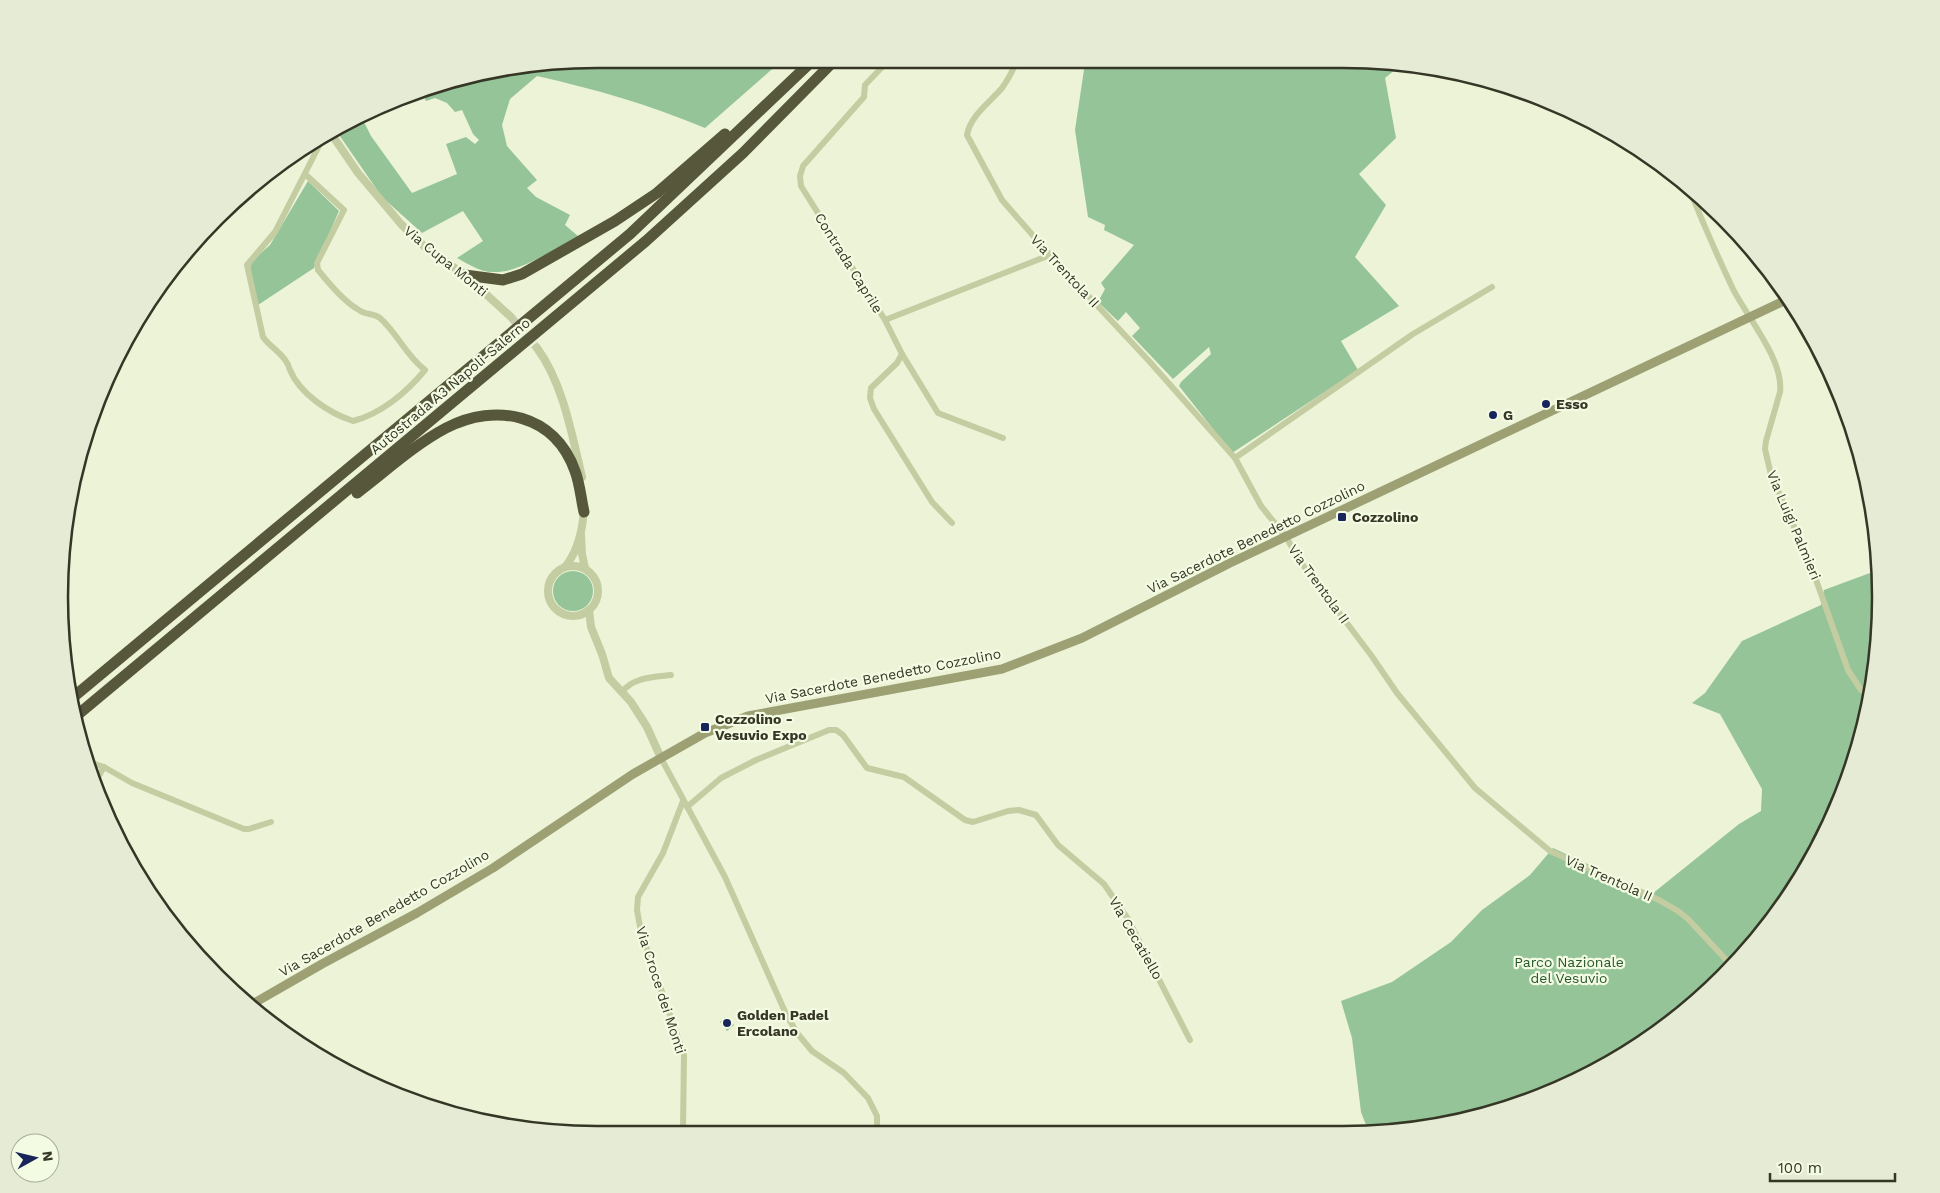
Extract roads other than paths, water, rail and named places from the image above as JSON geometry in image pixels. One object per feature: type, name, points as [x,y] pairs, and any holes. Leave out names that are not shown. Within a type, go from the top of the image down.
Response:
[{"type":"highway","name":"Autostrada A3 Napoli-Salerno","points":[[77,694],[630,234],[805,68]]},
{"type":"highway","name":"Autostrada A3 Napoli-Salerno","points":[[81,712],[646,241],[743,153],[827,68]]},
{"type":"highway","points":[[464,275],[503,280],[522,274],[615,221],[657,193],[756,107],[795,78]]},
{"type":"highway","points":[[311,522],[348,500],[407,453],[446,428],[471,417],[494,414],[516,416],[535,423],[552,435],[566,451],[575,471],[584,512]]},
{"type":"main road","name":"Via Sacerdote Benedetto Cozzolino","points":[[257,1001],[417,913],[493,868],[633,774],[705,733],[748,716],[1002,669],[1082,638],[1286,537],[1782,302]]},
{"type":"street","name":"Contrada Caprile","points":[[881,68],[865,85],[864,97],[803,166],[800,176],[801,186],[885,320],[1050,255]]},
{"type":"street","name":"Via Trentola II","points":[[1014,68],[1003,87],[968,126],[967,135],[1002,200],[1235,458],[1261,506],[1286,537],[1300,562],[1371,655],[1397,693],[1475,788],[1550,851],[1659,900],[1678,911],[1688,919],[1727,961]]},
{"type":"street","name":"Via Cupa Monti","points":[[334,137],[358,173],[401,224],[426,248],[464,275],[511,317]]},
{"type":"street","points":[[306,174],[344,210],[317,263],[318,270],[354,306],[364,313],[377,316],[388,326],[409,356],[425,370],[388,405],[376,413],[353,421],[336,413],[308,394],[289,369],[287,362],[268,345],[263,337],[247,265],[276,232],[319,146]]},
{"type":"street","name":"Via Luigi Palmieri","points":[[1694,201],[1734,291],[1752,318],[1777,367],[1781,385],[1765,449],[1771,475],[1810,560],[1848,670],[1863,692]]},
{"type":"street","points":[[1235,458],[1413,334],[1492,288]]},
{"type":"street","points":[[885,320],[902,354],[938,413],[1003,438]]},
{"type":"street","points":[[537,348],[546,359],[556,380],[585,489],[581,530],[572,558],[566,566]]},
{"type":"street","points":[[902,354],[897,363],[871,388],[870,398],[874,409],[932,502],[952,523]]},
{"type":"street","points":[[581,530],[582,554],[585,568]]},
{"type":"street","points":[[576,565],[585,568],[593,575],[597,584],[598,594],[595,603],[589,610],[576,616],[566,615],[558,611],[551,604],[548,596],[548,586],[551,577],[557,570],[566,566],[576,565]]},
{"type":"street","points":[[589,610],[591,627],[609,678],[622,692],[647,727],[683,801],[725,878],[786,1014],[797,1034],[812,1051],[844,1073],[868,1098],[877,1116],[878,1126]]},
{"type":"street","points":[[576,616],[591,627]]},
{"type":"street","points":[[622,692],[625,687],[636,681],[671,675]]},
{"type":"street","name":"Via Cecatiello","points":[[687,807],[721,778],[756,760],[829,730],[836,730],[843,734],[868,768],[904,777],[966,820],[973,822],[1008,811],[1019,810],[1036,815],[1058,845],[1104,884],[1128,919],[1190,1040]]},
{"type":"street","points":[[95,764],[104,767],[132,783],[244,829],[271,822]]},
{"type":"street","points":[[99,775],[104,767]]},
{"type":"street","name":"Via Croce dei Monti","points":[[683,801],[663,853],[638,897],[638,910],[641,932],[684,1055],[683,1126]]},
{"type":"tunnel","points":[[511,317],[537,348]]},
{"type":"place","name":"Esso","points":[[1546,404]]},
{"type":"place","name":"G","points":[[1493,415]]},
{"type":"place","name":"Cozzolino","points":[[1342,517]]},
{"type":"place","name":"Cozzolino - Vesuvio Expo","points":[[705,727]]},
{"type":"place","name":"Golden Padel Ercolano","points":[[727,1023]]},
{"type":"park label","name":"Parco Nazionale del Vesuvio","points":[[1569,970]]}]
